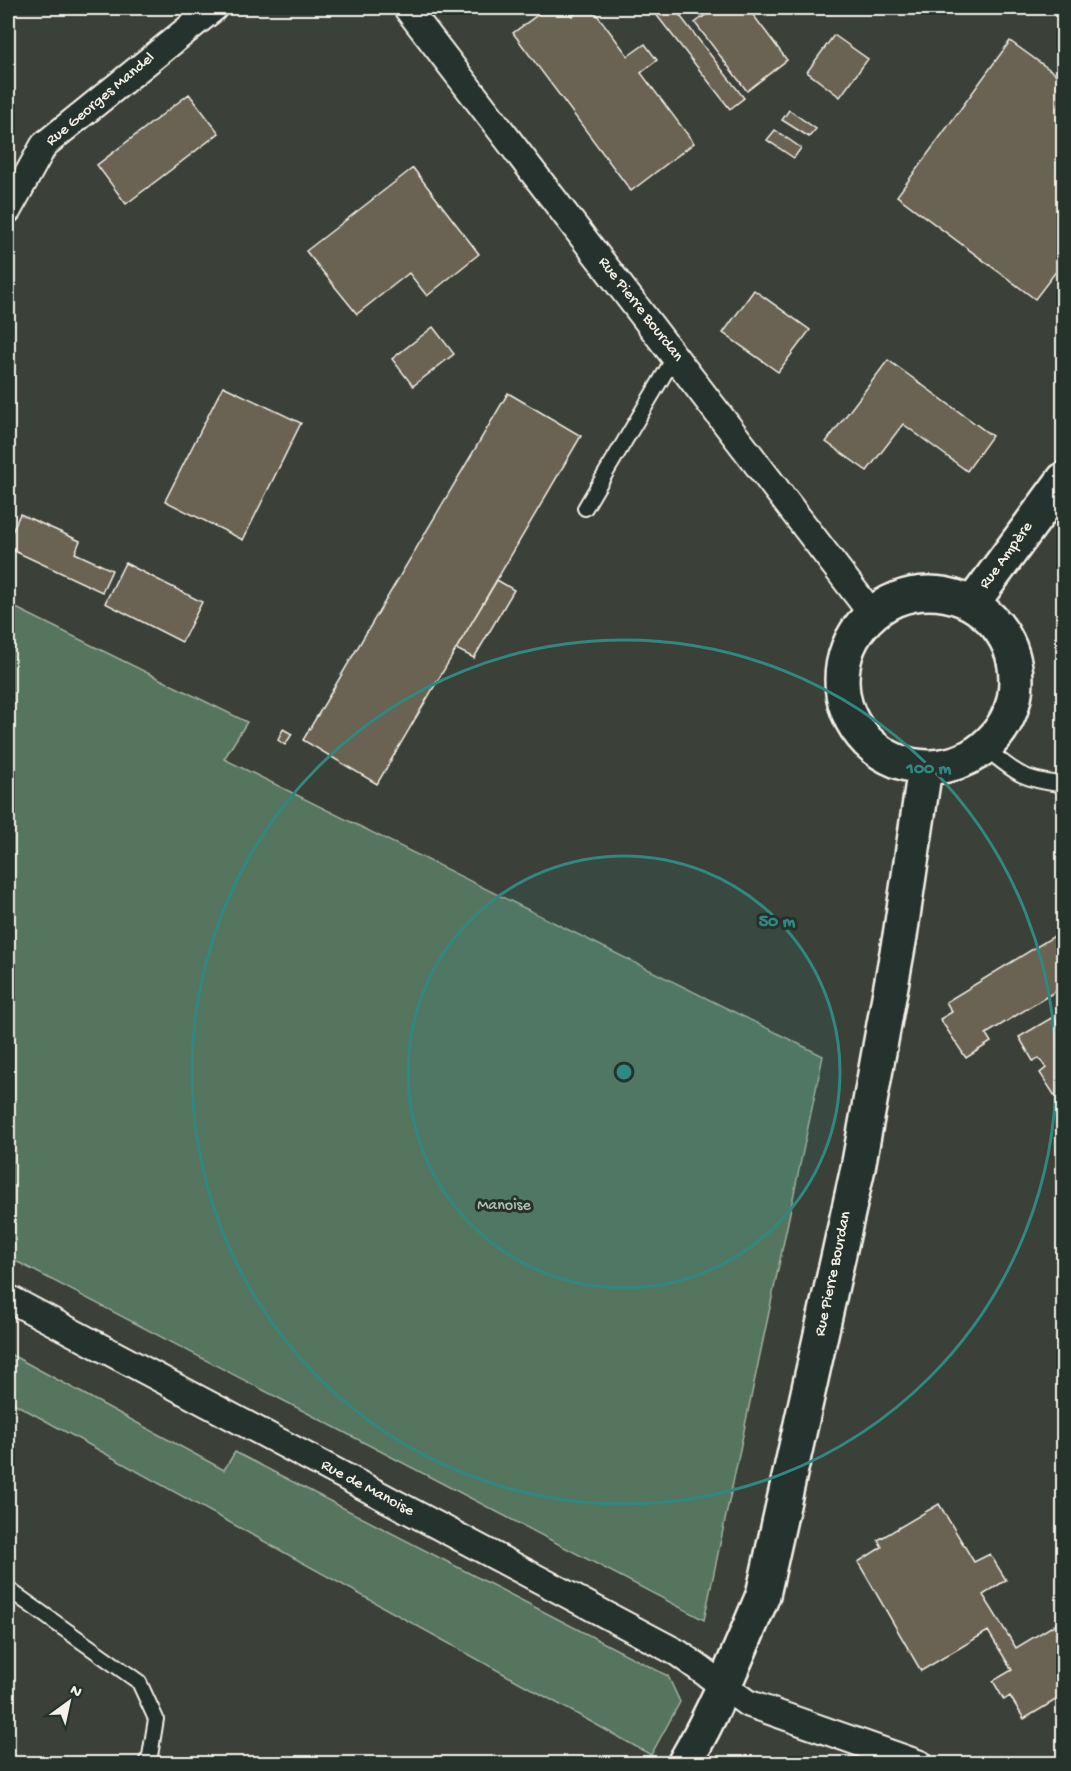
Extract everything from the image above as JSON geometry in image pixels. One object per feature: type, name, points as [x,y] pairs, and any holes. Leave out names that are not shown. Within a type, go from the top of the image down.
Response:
[{"type":"street","name":"Rue Georges Mandel","points":[[8,210],[44,145],[214,8]]},
{"type":"street","name":"Rue Pierre Bourdan","points":[[407,8],[872,614]]},
{"type":"street","name":"Rue Ampère","points":[[972,604],[1064,478]]},
{"type":"street","points":[[927,593],[947,594],[972,604],[985,613],[1000,629],[1011,648],[1016,669],[1016,691],[1011,713],[1000,732],[985,748],[957,763],[925,768],[900,763],[877,750],[859,731],[846,709],[842,683],[845,657],[855,633],[872,614],[888,603],[907,596],[927,593]]},
{"type":"street","name":"Rue Pierre Bourdan","points":[[684,1764],[723,1685],[763,1595],[858,1168],[900,936],[925,768]]},
{"type":"street","name":"Rue de Manoise","points":[[8,1298],[678,1653],[747,1702],[920,1764]]},
{"type":"lane","points":[[585,508],[675,356]]},
{"type":"lane","points":[[985,748],[1017,774],[1034,780],[1059,783]]},
{"type":"lane","points":[[8,1588],[139,1682],[156,1719],[150,1756],[145,1764]]},
{"type":"shaded area","points":[[8,8],[1063,8],[1063,1763],[8,1763]]},
{"type":"green space","name":"Manoise","points":[[8,604],[247,722],[224,759],[823,1056],[704,1620],[8,1257]]},
{"type":"green space","points":[[8,1353],[224,1470],[235,1452],[668,1676],[680,1702],[651,1755],[8,1400]]},
{"type":"building","points":[[547,8],[566,8],[572,16],[584,8],[592,8],[628,56],[645,44],[657,60],[641,73],[694,143],[631,191],[513,33]]},
{"type":"building","points":[[651,8],[674,8],[744,98],[730,109]]},
{"type":"building","points":[[715,8],[748,8],[787,60],[747,91],[695,23]]},
{"type":"building","points":[[834,35],[868,59],[840,97],[807,72]]},
{"type":"building","points":[[1010,41],[1064,80],[1064,261],[1035,299],[897,196]]},
{"type":"building","points":[[189,94],[219,133],[126,204],[97,165]]},
{"type":"building","points":[[789,110],[816,129],[809,137],[782,120]]},
{"type":"building","points":[[775,130],[801,148],[794,158],[767,140]]},
{"type":"building","points":[[413,168],[479,254],[427,296],[409,273],[357,314],[306,251]]},
{"type":"building","points":[[754,290],[810,330],[778,372],[723,333]]},
{"type":"building","points":[[433,327],[454,354],[413,386],[392,359]]},
{"type":"building","points":[[888,360],[992,436],[967,471],[903,424],[867,471],[826,442]]},
{"type":"building","points":[[223,386],[301,423],[243,540],[165,501]]},
{"type":"building","points":[[508,393],[581,436],[377,784],[303,740]]},
{"type":"building","points":[[20,514],[80,541],[75,553],[112,570],[102,592],[8,548],[8,541]]},
{"type":"building","points":[[125,563],[202,602],[182,642],[105,603]]},
{"type":"building","points":[[497,580],[514,590],[474,658],[456,649]]},
{"type":"building","points":[[283,729],[292,734],[285,745],[278,740]]},
{"type":"building","points":[[1064,930],[1064,986],[986,1034],[991,1042],[966,1058],[940,1019],[952,1012],[946,1002]]},
{"type":"building","points":[[1053,1017],[1064,1035],[1064,1091],[1055,1096],[1040,1073],[1046,1068],[1039,1058],[1033,1061],[1019,1037]]},
{"type":"building","points":[[939,1504],[974,1562],[990,1554],[1006,1580],[983,1595],[1016,1648],[1064,1619],[1064,1695],[1024,1719],[1010,1696],[1004,1700],[993,1681],[1012,1670],[988,1631],[921,1671],[858,1562],[882,1547],[878,1540]]}]
